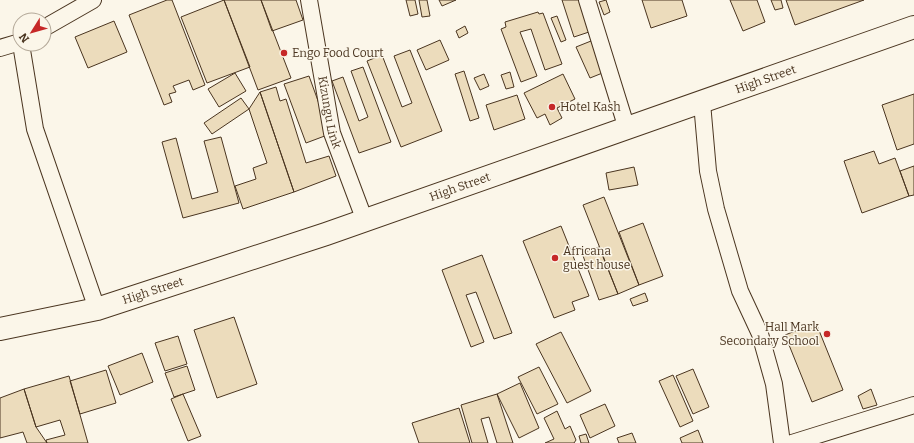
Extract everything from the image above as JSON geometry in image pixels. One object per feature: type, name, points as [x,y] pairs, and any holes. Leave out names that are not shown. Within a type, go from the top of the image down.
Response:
[{"type":"main road","name":"High Street","points":[[0,329],[97,309],[365,221],[914,27]]},
{"type":"street","points":[[52,23],[93,0]]},
{"type":"street","name":"Kizungu Link","points":[[309,0],[332,133],[365,221]]},
{"type":"street","points":[[588,0],[627,129]]},
{"type":"street","points":[[0,48],[12,45]]},
{"type":"street","points":[[22,52],[35,129],[97,309]]},
{"type":"street","points":[[702,103],[708,171],[716,208],[740,291],[760,334],[774,384],[782,443]]},
{"type":"street","points":[[792,443],[914,404]]},
{"type":"building","points":[[167,0],[172,0],[205,85],[193,90],[189,80],[173,86],[176,92],[169,94],[172,102],[164,105],[129,15]]},
{"type":"building","points":[[224,0],[261,0],[291,78],[258,90]]},
{"type":"building","points":[[224,0],[250,67],[207,83],[181,17]]},
{"type":"building","points":[[261,0],[296,0],[303,20],[272,31]]},
{"type":"building","points":[[406,0],[415,0],[418,14],[410,16]]},
{"type":"building","points":[[419,0],[427,0],[430,16],[422,17]]},
{"type":"building","points":[[439,0],[456,0],[442,6]]},
{"type":"building","points":[[562,0],[579,0],[589,32],[574,37]]},
{"type":"building","points":[[606,0],[610,12],[604,15],[599,2]]},
{"type":"building","points":[[642,0],[682,0],[687,16],[651,28]]},
{"type":"building","points":[[730,0],[757,0],[765,22],[743,31]]},
{"type":"building","points":[[771,0],[781,0],[783,8],[775,10]]},
{"type":"building","points":[[786,0],[864,0],[795,25]]},
{"type":"building","points":[[538,12],[539,14],[543,13],[562,64],[545,70],[531,29],[520,32],[537,76],[521,82],[501,29],[506,27],[505,22]]},
{"type":"building","points":[[557,16],[566,40],[561,42],[551,18]]},
{"type":"building","points":[[114,21],[127,52],[88,68],[75,37]]},
{"type":"building","points":[[465,26],[468,33],[459,38],[456,31]]},
{"type":"building","points":[[440,40],[449,60],[426,70],[417,50]]},
{"type":"building","points":[[591,41],[605,72],[590,78],[576,47]]},
{"type":"building","points":[[410,50],[442,131],[401,147],[367,61],[382,55],[402,107],[412,103],[394,56]]},
{"type":"building","points":[[363,67],[391,142],[359,153],[332,81],[343,77],[359,121],[368,117],[351,71]]},
{"type":"building","points":[[464,71],[479,118],[470,121],[455,74]]},
{"type":"building","points":[[510,72],[514,87],[506,89],[501,75]]},
{"type":"building","points":[[235,73],[246,91],[219,107],[208,89]]},
{"type":"building","points":[[484,74],[489,86],[480,90],[474,78]]},
{"type":"building","points":[[563,74],[575,99],[557,108],[562,118],[550,125],[545,114],[537,118],[524,93]]},
{"type":"building","points":[[309,76],[330,134],[306,143],[284,84]]},
{"type":"building","points":[[276,87],[280,101],[286,99],[306,163],[329,156],[336,176],[294,192],[260,92]]},
{"type":"building","points":[[260,92],[294,192],[243,209],[235,186],[256,179],[253,168],[267,163],[249,109]]},
{"type":"building","points":[[914,94],[914,144],[897,150],[882,105]]},
{"type":"building","points":[[517,95],[525,119],[494,130],[486,105]]},
{"type":"building","points":[[241,98],[249,109],[212,134],[204,123]]},
{"type":"building","points":[[221,137],[239,203],[183,218],[162,142],[176,138],[192,199],[218,192],[204,141]]},
{"type":"building","points":[[874,151],[879,164],[895,158],[909,196],[862,213],[844,161]]},
{"type":"building","points":[[914,166],[914,195],[909,196],[900,171]]},
{"type":"building","points":[[634,167],[638,185],[609,190],[606,173]]},
{"type":"building","points":[[604,197],[639,285],[618,294],[583,205]]},
{"type":"building","points":[[643,223],[663,276],[639,285],[619,232]]},
{"type":"building","points":[[561,226],[589,296],[572,302],[575,310],[554,318],[523,241]]},
{"type":"building","points":[[599,247],[618,294],[599,300],[582,253]]},
{"type":"building","points":[[482,255],[512,333],[494,339],[476,292],[466,295],[484,342],[471,347],[442,270]]},
{"type":"building","points":[[645,293],[648,301],[633,306],[630,299]]},
{"type":"building","points":[[234,317],[257,384],[217,398],[194,330]]},
{"type":"building","points":[[816,323],[843,390],[812,402],[785,335]]},
{"type":"building","points":[[561,332],[591,391],[567,403],[536,344]]},
{"type":"building","points":[[178,336],[187,364],[165,371],[155,343]]},
{"type":"building","points":[[142,353],[153,382],[120,395],[108,366]]},
{"type":"building","points":[[187,366],[195,390],[174,397],[165,373]]},
{"type":"building","points":[[539,367],[558,404],[537,414],[518,377]]},
{"type":"building","points":[[693,369],[709,407],[693,414],[676,376]]},
{"type":"building","points":[[106,370],[116,403],[80,414],[70,381]]},
{"type":"building","points":[[673,375],[693,421],[680,427],[659,381]]},
{"type":"building","points":[[69,376],[88,443],[47,443],[46,440],[65,435],[60,420],[36,427],[24,389]]},
{"type":"building","points":[[520,383],[539,428],[519,438],[497,394]]},
{"type":"building","points":[[24,389],[36,427],[47,443],[27,443],[23,432],[0,438],[0,398]]},
{"type":"building","points":[[871,389],[877,405],[863,409],[858,396]]},
{"type":"building","points":[[183,394],[201,436],[188,441],[171,399]]},
{"type":"building","points":[[497,394],[513,443],[497,443],[489,417],[481,419],[488,443],[472,443],[461,405]]},
{"type":"building","points":[[605,404],[615,426],[590,438],[580,415]]},
{"type":"building","points":[[459,408],[470,443],[419,443],[412,423]]},
{"type":"building","points":[[557,411],[565,429],[570,426],[576,440],[574,443],[545,443],[554,439],[544,418]]},
{"type":"building","points":[[698,430],[703,443],[682,443],[680,438]]},
{"type":"building","points":[[632,433],[636,443],[619,443],[617,438]]},
{"type":"building","points":[[586,434],[589,443],[581,443],[579,436]]},
{"type":"place","name":"Engo Food Court","points":[[284,53]]},
{"type":"place","name":"Hotel Kash","points":[[552,107]]},
{"type":"place","name":"Africana guest house","points":[[555,258]]},
{"type":"place","name":"Hall Mark Secondary School","points":[[827,334]]}]
